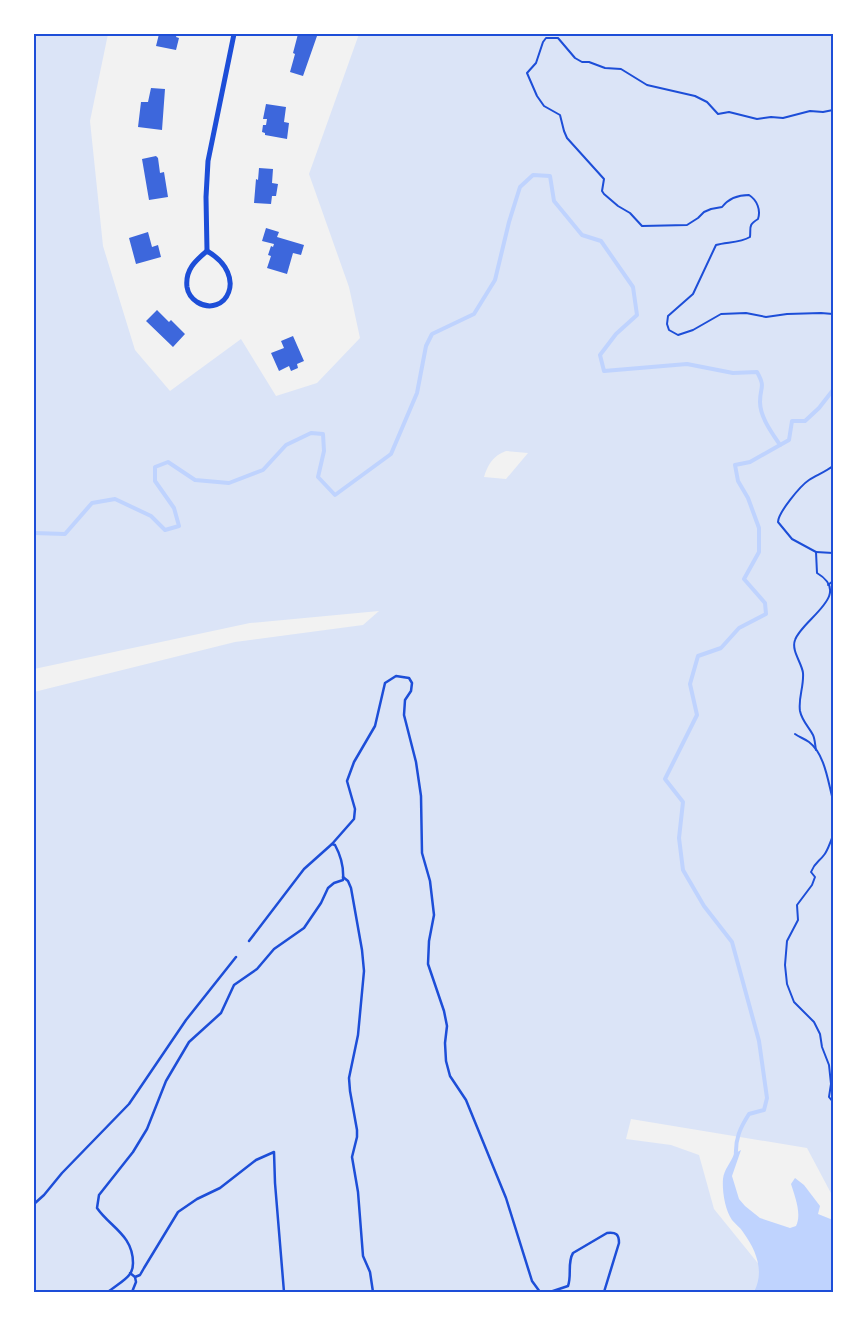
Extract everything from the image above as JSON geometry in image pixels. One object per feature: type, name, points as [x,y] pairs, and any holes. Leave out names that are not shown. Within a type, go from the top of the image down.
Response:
[{"type":"street","points":[[207,251],[206,197],[208,161],[234,34]]},
{"type":"street","points":[[207,251],[218,257],[224,264],[231,280],[228,295],[220,303],[210,306],[192,299],[187,291],[186,280],[189,270],[197,259],[207,251]]},
{"type":"lane","points":[[249,941],[304,869],[332,844],[349,827],[354,819],[355,809],[347,781],[354,762],[375,726],[385,683],[396,676],[409,678],[412,683],[411,691],[404,700],[404,715],[416,762],[421,796],[422,853],[430,881],[434,915],[429,941],[428,964],[444,1011],[447,1026],[445,1043],[446,1061],[450,1076],[466,1100],[501,1184],[532,1281],[542,1292]]},
{"type":"lane","points":[[108,1292],[130,1273],[133,1267],[133,1257],[128,1243],[120,1232],[97,1208],[99,1195],[141,1139],[153,1117],[166,1080],[190,1042],[221,1013],[234,985],[256,969],[274,949],[304,928],[321,903],[328,888],[334,883],[343,880],[338,852],[332,844]]},
{"type":"lane","points":[[343,877],[348,881],[351,888],[364,971],[358,1035],[350,1078],[350,1091],[357,1130],[352,1157],[358,1192],[358,1214],[363,1256],[370,1272],[373,1292]]},
{"type":"lane","points":[[34,1204],[129,1104],[186,1020],[236,957]]},
{"type":"lane","points":[[135,1277],[140,1275],[178,1212],[192,1202],[220,1188],[256,1160],[274,1152],[274,1184],[284,1292]]},
{"type":"lane","points":[[550,1292],[568,1286],[570,1258],[573,1253],[607,1233],[613,1232],[617,1233],[620,1243],[614,1256],[604,1292]]},
{"type":"lane","points":[[130,1273],[135,1277],[136,1282],[132,1292]]},
{"type":"path","points":[[833,110],[823,112],[810,110],[783,118],[757,119],[729,112],[718,114],[708,102],[695,96],[647,85],[621,69],[605,68],[582,62],[575,58],[558,38],[546,38],[536,63],[527,73],[537,96],[544,106],[560,115],[567,138],[604,179],[602,191],[604,194],[630,213],[642,226],[686,225],[704,212],[722,206],[731,198],[749,194],[755,200],[760,213],[758,219],[749,226],[750,237],[716,245],[693,294],[668,316],[667,324],[673,333],[678,335],[693,330],[721,314],[746,313],[766,317],[787,314],[833,314]]},
{"type":"path","points":[[833,466],[808,481],[791,499],[778,518],[779,525],[792,539],[816,552],[833,553]]},
{"type":"path","points":[[816,552],[817,574],[828,585],[829,599],[799,632],[794,645],[803,673],[799,699],[801,713],[814,736],[816,750]]},
{"type":"path","points":[[828,585],[833,581]]},
{"type":"path","points":[[795,734],[810,742],[816,750],[833,800]]},
{"type":"path","points":[[833,836],[823,856],[816,862],[811,872],[815,877],[812,885],[797,905],[798,920],[787,941],[785,964],[787,984],[794,1002],[814,1022],[820,1034],[822,1047],[829,1065],[831,1084],[829,1097],[833,1102]]},
{"type":"shaded area","points":[[34,34],[108,34],[90,121],[103,246],[135,350],[170,391],[241,339],[276,396],[317,383],[360,338],[349,287],[309,174],[359,34],[833,34],[833,1197],[807,1148],[631,1119],[626,1139],[671,1145],[699,1155],[714,1209],[773,1282],[769,1292],[34,1292],[34,692],[235,642],[363,625],[379,611],[250,623],[34,669]],"holes":[[[506,451],[528,453],[506,479],[484,477],[487,468],[501,453]]]},
{"type":"water","points":[[741,1150],[732,1176],[739,1199],[760,1218],[790,1228],[796,1226],[798,1211],[791,1184],[795,1178],[804,1185],[820,1206],[818,1214],[833,1220],[833,1292],[754,1292],[759,1276],[755,1253],[742,1230],[730,1216],[723,1189],[726,1169],[734,1154]]},
{"type":"building","points":[[159,34],[177,34],[176,37],[179,38],[176,50],[156,46]]},
{"type":"building","points":[[298,34],[317,36],[303,76],[290,72]]},
{"type":"building","points":[[151,88],[165,89],[162,130],[138,127],[141,102],[148,102]]},
{"type":"building","points":[[266,104],[286,107],[284,122],[289,123],[287,139],[265,135],[262,132],[263,125],[266,125],[267,119],[263,119]]},
{"type":"building","points":[[156,156],[160,173],[164,172],[168,197],[149,200],[142,159]]},
{"type":"building","points":[[259,168],[273,169],[272,183],[278,184],[276,196],[272,196],[271,204],[254,203]]},
{"type":"building","points":[[266,228],[279,232],[277,237],[304,245],[301,255],[293,253],[287,274],[267,268],[271,256],[268,255],[271,246],[273,247],[274,244],[262,241]]},
{"type":"building","points":[[148,232],[152,247],[158,245],[161,257],[136,264],[129,238]]},
{"type":"building","points":[[157,310],[169,322],[171,320],[185,334],[173,347],[146,321]]},
{"type":"building","points":[[293,336],[304,361],[297,364],[298,368],[291,371],[289,366],[279,371],[271,353],[284,348],[281,341]]},
{"type":"waterway","points":[[34,533],[65,534],[92,503],[115,499],[151,516],[165,530],[179,526],[174,508],[155,481],[155,467],[168,462],[195,480],[229,483],[263,470],[286,445],[311,433],[323,434],[324,451],[318,477],[335,495],[391,454],[417,393],[426,346],[432,334],[474,314],[495,280],[509,222],[520,187],[533,175],[550,176],[554,201],[582,235],[601,241],[633,287],[637,315],[616,334],[600,355],[604,371],[687,364],[733,373],[757,372],[762,384],[760,402],[762,413],[767,425],[780,445],[750,462],[735,465],[738,481],[748,498],[759,528],[759,552],[744,579],[765,603],[766,614],[739,628],[721,648],[698,656],[690,684],[697,715],[665,779],[683,802],[679,838],[683,870],[704,906],[732,942],[759,1041],[767,1098],[764,1110],[749,1114],[743,1124],[737,1139],[736,1156]]},
{"type":"waterway","points":[[780,445],[789,440],[792,421],[805,421],[819,408],[833,390]]}]
